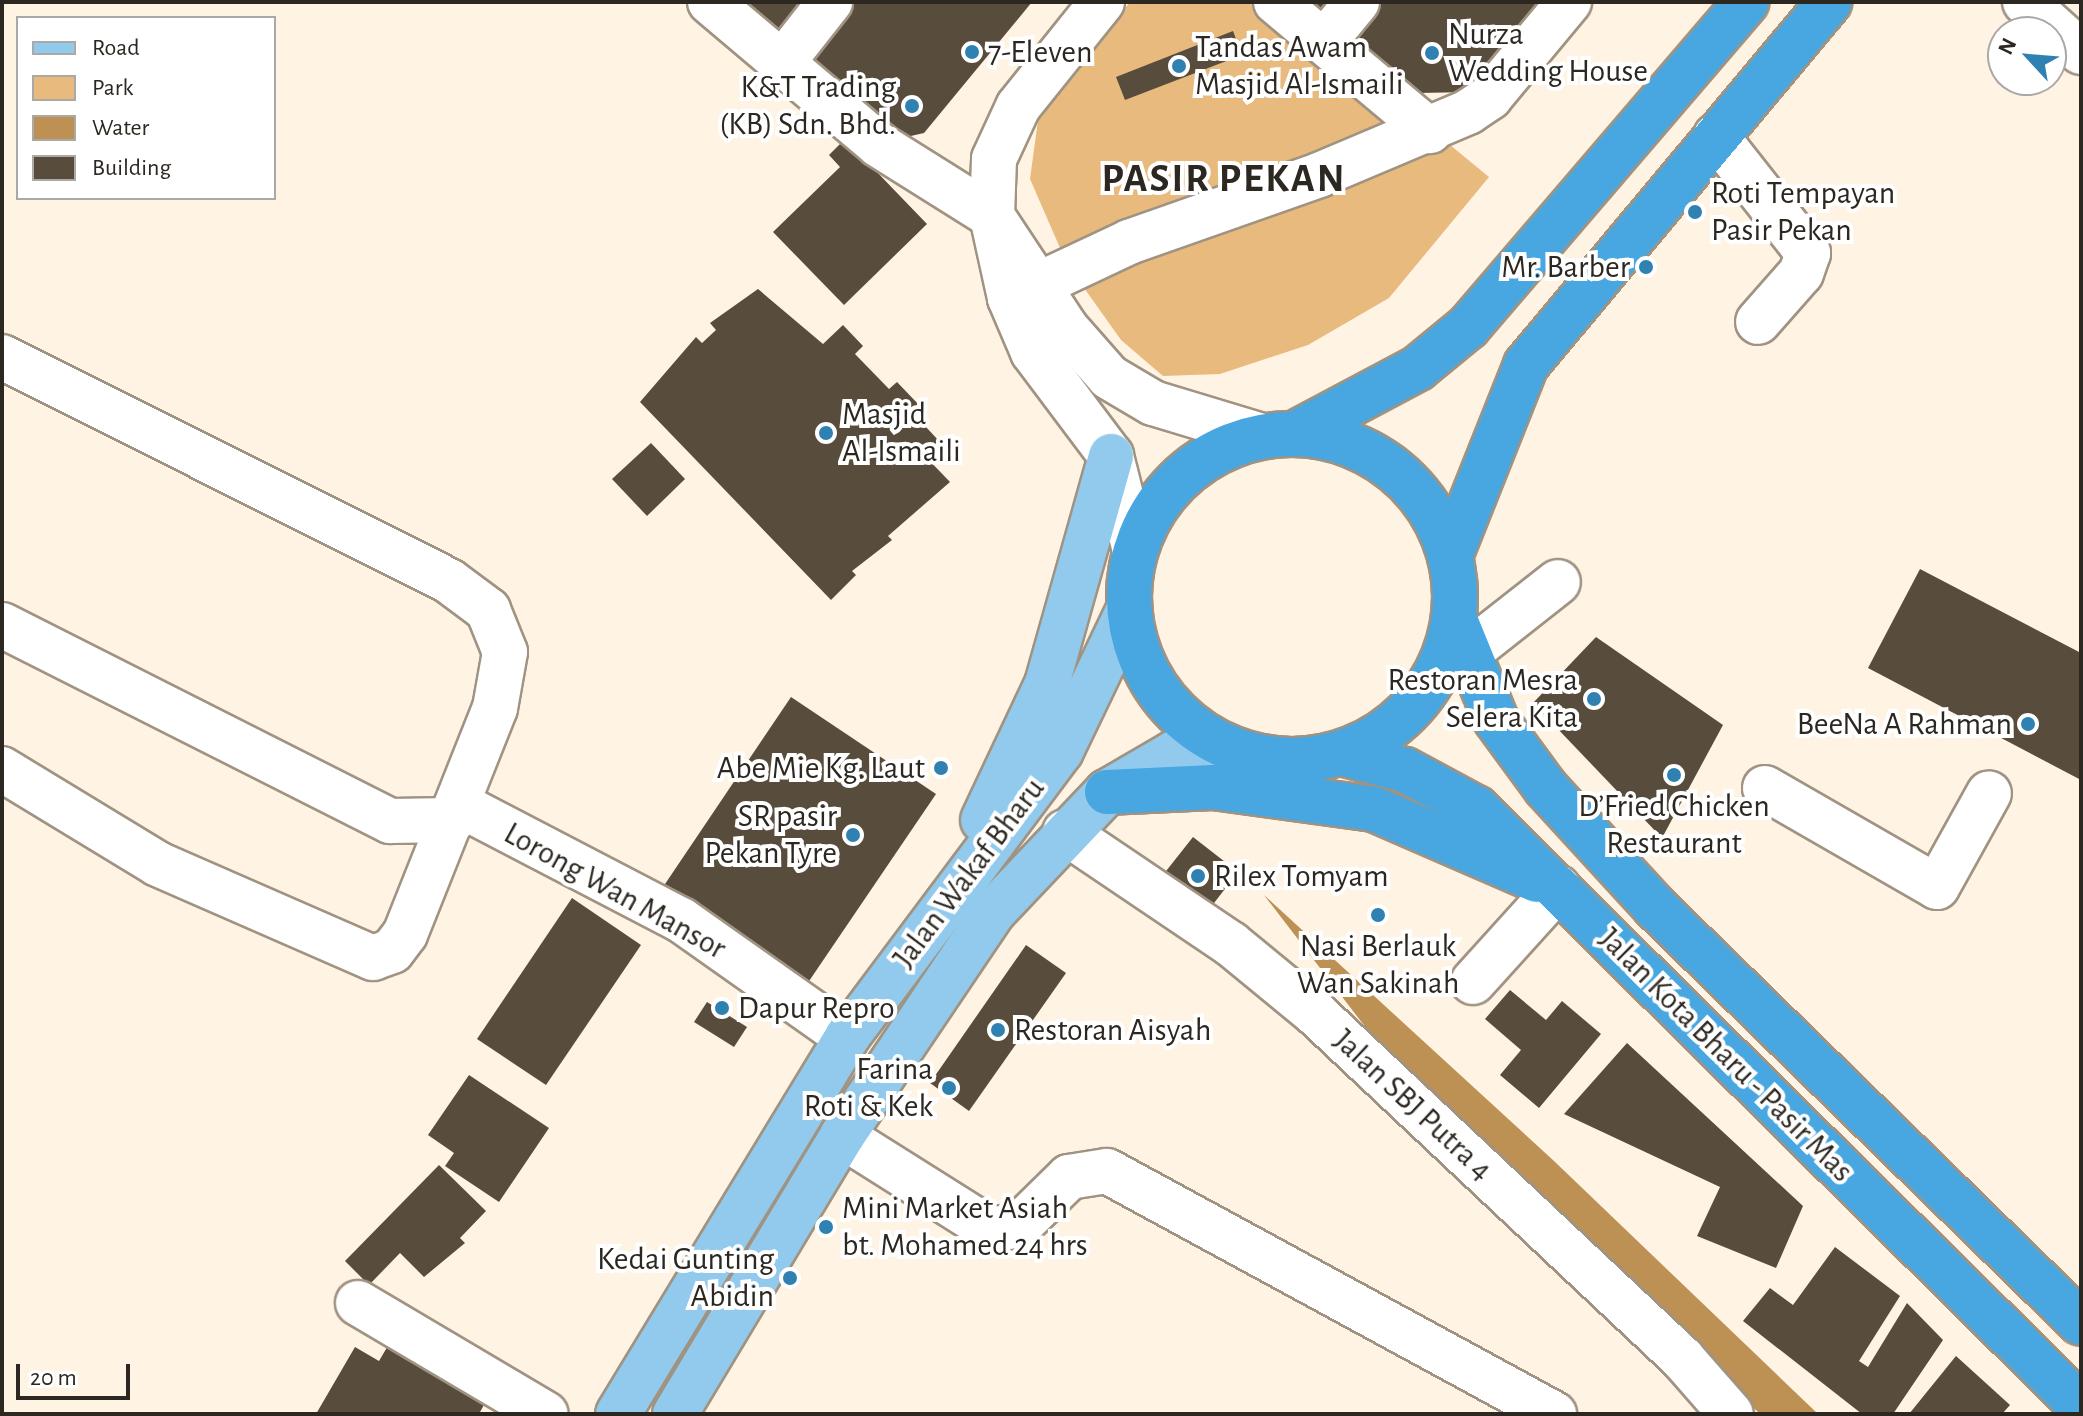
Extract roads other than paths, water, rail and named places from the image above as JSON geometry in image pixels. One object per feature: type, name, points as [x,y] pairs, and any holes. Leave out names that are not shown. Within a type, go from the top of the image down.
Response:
[{"type":"highway","points":[[1279,435],[1330,438],[1393,469],[1431,513],[1450,556],[1461,635],[1417,701],[1383,733],[1341,753],[1275,759],[1224,746],[1187,724],[1157,691],[1137,652],[1129,609],[1135,551],[1170,488],[1196,464],[1279,435],[1418,368],[1468,327],[1747,2]]},
{"type":"highway","points":[[1450,556],[1526,365],[1829,2]]},
{"type":"highway","name":"Jalan Kota Bharu - Pasir Mas","points":[[1461,635],[1496,720],[1645,896],[2081,1323]]},
{"type":"highway","name":"Jalan Kota Bharu - Pasir Mas","points":[[1341,753],[1405,770],[1476,808],[2081,1406]]},
{"type":"highway","points":[[1107,792],[1213,787],[1374,809],[1558,888]]},
{"type":"main road","points":[[894,971],[1028,733],[1111,456]]},
{"type":"main road","name":"Jalan Wakaf Bharu","points":[[618,1414],[847,1037],[1061,751],[1129,609]]},
{"type":"main road","name":"Jalan Wakaf Bharu","points":[[675,1414],[842,1136],[993,912],[1065,832],[1107,792],[1174,753],[1224,746]]},
{"type":"street","points":[[710,2],[879,145],[992,216]]},
{"type":"street","points":[[782,63],[830,2]]},
{"type":"street","points":[[1102,2],[1018,107],[994,159],[992,216],[1023,290],[1033,352],[1111,456],[1135,551]]},
{"type":"street","points":[[1276,2],[1430,131]]},
{"type":"street","points":[[1324,42],[1357,2]]},
{"type":"street","points":[[1023,290],[1430,131],[1490,97],[1569,2]]},
{"type":"street","points":[[2025,2],[2081,52]]},
{"type":"street","points":[[1716,136],[1808,253],[1801,273],[1758,322]]},
{"type":"street","points":[[1023,290],[1109,377],[1153,403],[1279,435]]},
{"type":"street","points":[[2,357],[449,581],[488,610],[505,652],[495,708],[456,813],[405,934],[392,951],[373,958],[158,864],[2,769]]},
{"type":"street","points":[[1461,635],[1558,582]]},
{"type":"street","points":[[2,625],[390,821],[456,813]]},
{"type":"street","points":[[1765,788],[1937,887],[1989,793]]},
{"type":"street","name":"Lorong Wan Mansor","points":[[456,813],[681,920],[847,1037]]},
{"type":"street","name":"Jalan SBJ Putra 4","points":[[1065,832],[1231,944],[1315,1013],[1682,1358],[1731,1414]]},
{"type":"street","points":[[1473,982],[1558,888]]},
{"type":"street","points":[[842,1136],[991,1230],[1020,1225],[1069,1177],[1107,1171],[1554,1414]]},
{"type":"street","points":[[358,1303],[546,1414]]},
{"type":"water","points":[[1264,895],[1554,1161],[1818,1414],[1760,1414],[1363,1024]]},
{"type":"place","name":"7-Eleven","points":[[972,52]]},
{"type":"place","name":"Nurza Wedding House","points":[[1432,53]]},
{"type":"place","name":"Tandas Awam Masjid Al-Ismaili","points":[[1179,66]]},
{"type":"place","name":"K&T Trading (KB) Sdn. Bhd.","points":[[912,106]]},
{"type":"place","name":"Roti Tempayan Pasir Pekan","points":[[1695,212]]},
{"type":"place","name":"Mr. Barber","points":[[1646,267]]},
{"type":"place","name":"Masjid Al-Ismaili","points":[[826,433]]},
{"type":"place","name":"Restoran Mesra Selera Kita","points":[[1594,699]]},
{"type":"place","name":"BeeNa A Rahman","points":[[2028,724]]},
{"type":"place","name":"Abe Mie Kg. Laut","points":[[941,768]]},
{"type":"place","name":"D’Fried Chicken Restaurant","points":[[1674,775]]},
{"type":"place","name":"SR pasir Pekan Tyre","points":[[853,835]]},
{"type":"place","name":"Rilex Tomyam","points":[[1198,876]]},
{"type":"place","name":"Nasi Berlauk Wan Sakinah","points":[[1378,915]]},
{"type":"place","name":"Dapur Repro","points":[[722,1008]]},
{"type":"place","name":"Restoran Aisyah","points":[[998,1030]]},
{"type":"place","name":"Farina Roti & Kek","points":[[949,1088]]},
{"type":"place","name":"Mini Market Asiah bt. Mohamed 24 hrs","points":[[826,1227]]},
{"type":"place","name":"Kedai Gunting Abidin","points":[[790,1278]]},
{"type":"district","name":"PASIR PEKAN","points":[[1224,179]]}]
